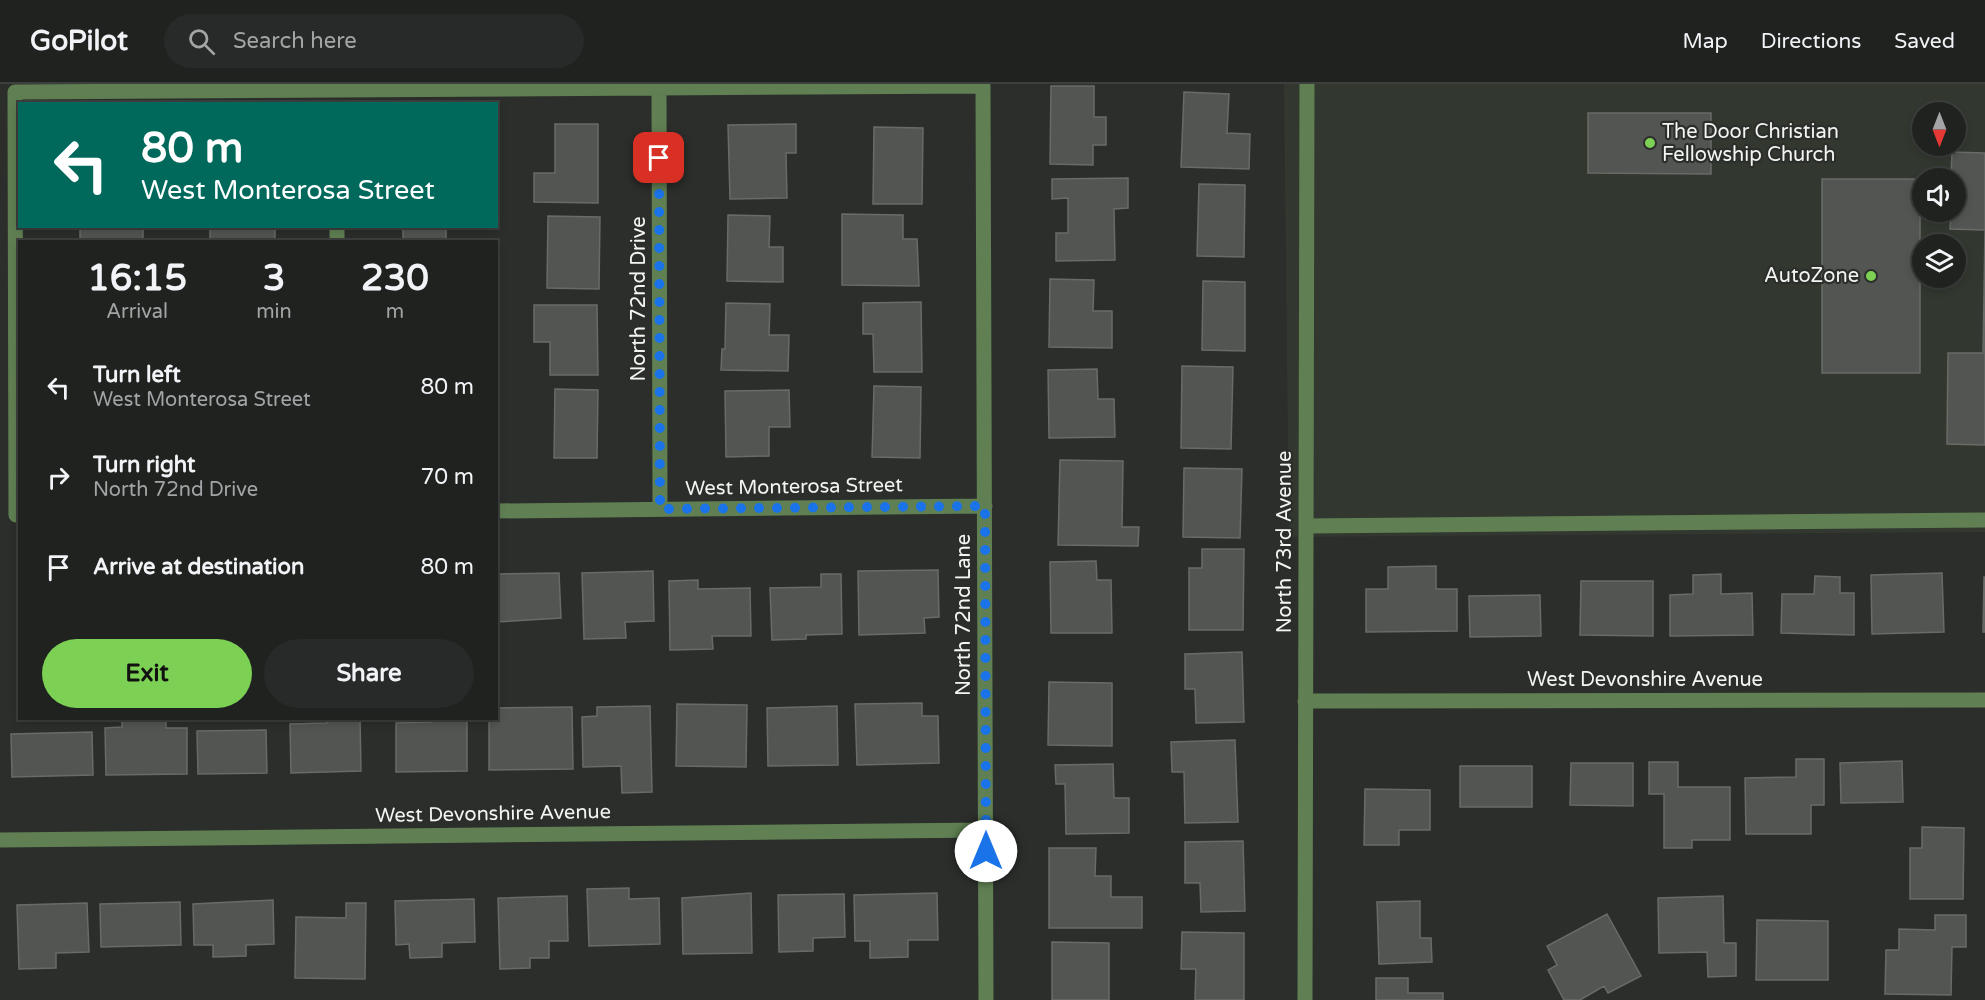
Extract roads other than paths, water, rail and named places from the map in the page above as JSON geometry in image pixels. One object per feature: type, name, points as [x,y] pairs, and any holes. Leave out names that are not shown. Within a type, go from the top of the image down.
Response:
[{"type":"street","name":"North 73rd Avenue","points":[[1305,1000],[1307,84]]},
{"type":"street","name":"North 72nd Lane","points":[[659,88],[983,86],[986,1000]]},
{"type":"street","points":[[0,515],[18,515],[15,92],[337,93],[659,88]]},
{"type":"street","name":"North 72nd Drive","points":[[659,88],[660,509]]},
{"type":"street","name":"West Monterosa Street","points":[[498,511],[985,506]]},
{"type":"street","points":[[1306,526],[1985,520]]},
{"type":"street","name":"West Devonshire Avenue","points":[[1305,701],[1985,700]]},
{"type":"street","name":"West Devonshire Avenue","points":[[0,840],[986,830]]},
{"type":"place","name":"The Door Christian Fellowship Church","points":[[1650,143]]},
{"type":"place","name":"AutoZone","points":[[1871,276]]}]
